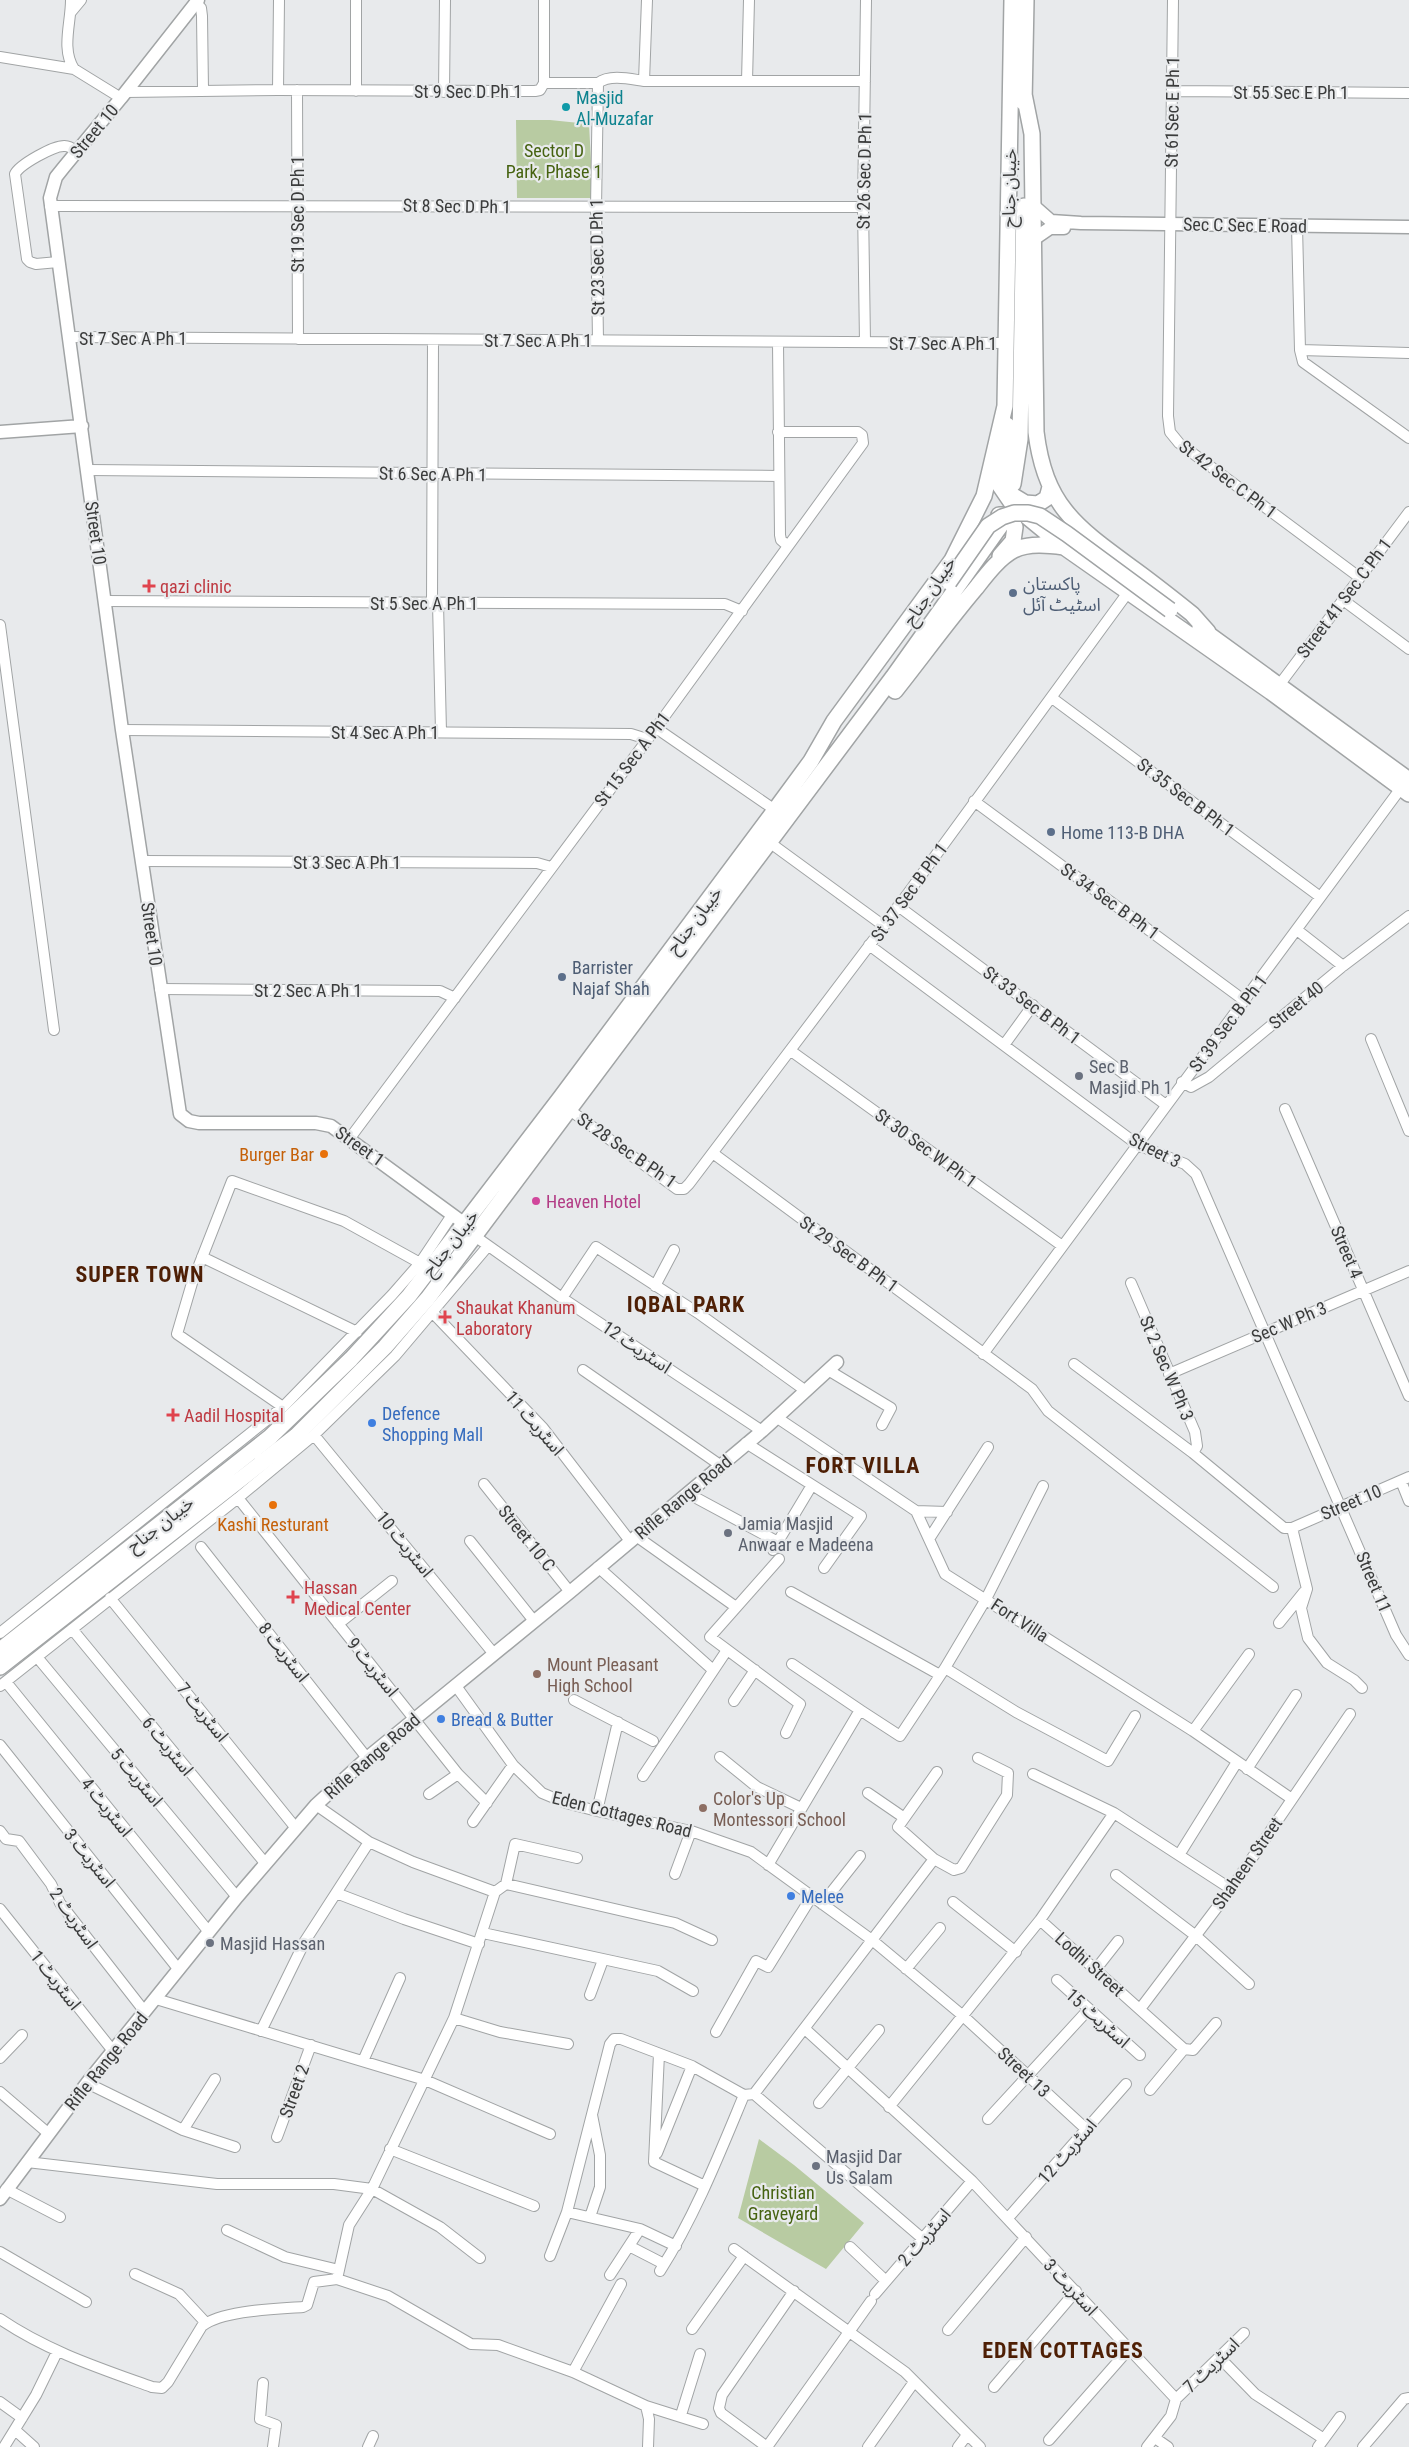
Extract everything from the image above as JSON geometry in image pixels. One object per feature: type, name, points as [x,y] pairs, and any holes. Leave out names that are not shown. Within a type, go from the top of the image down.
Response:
[{"type":"main road","name":"خیبان جناح","points":[[0,1667],[296,1436],[385,1347],[428,1298],[482,1242],[571,1111],[769,842],[817,766],[834,721],[952,560],[984,496],[1005,406],[1012,0]]},
{"type":"main road","name":"خیبان جناح","points":[[1008,489],[1020,439],[1022,407],[1026,0]]},
{"type":"main road","points":[[1024,94],[1032,134],[1036,432],[1038,455],[1050,488],[1078,527],[1192,614],[1208,632]]},
{"type":"main road","points":[[1005,406],[1008,450],[1000,486],[1008,489],[1010,494],[1025,503],[1034,505],[1045,500],[1050,488]]},
{"type":"main road","points":[[1008,489],[1013,505],[1064,547],[1130,591],[1406,787]]},
{"type":"main road","points":[[817,766],[828,745],[883,675],[988,526],[1002,517],[1014,513],[1028,513],[1040,516],[1060,529],[1170,610],[1208,632],[1280,684],[1406,787]]},
{"type":"main road","points":[[817,766],[851,748],[960,606],[1013,541],[1014,523],[1006,515],[996,516],[984,523],[965,548],[952,560]]},
{"type":"main road","name":"خیبان جناح","points":[[0,1650],[277,1430],[351,1359],[403,1303],[458,1220],[775,810],[817,766],[894,677],[1004,521]]},
{"type":"main road","points":[[994,566],[1010,552],[1022,547],[1046,545],[1064,547]]},
{"type":"street","points":[[70,0],[71,12],[67,52],[74,69]]},
{"type":"street","points":[[71,12],[81,0]]},
{"type":"street","points":[[278,90],[279,0]]},
{"type":"street","points":[[356,0],[356,91]]},
{"type":"street","points":[[444,0],[444,92]]},
{"type":"street","points":[[544,0],[544,83]]},
{"type":"street","points":[[644,80],[647,0]]},
{"type":"street","points":[[748,81],[749,0]]},
{"type":"street","name":"St 26 Sec D Ph 1","points":[[865,342],[863,207],[866,0]]},
{"type":"street","name":"St 61Sec E Ph 1","points":[[1170,224],[1173,0]]},
{"type":"street","points":[[197,2],[201,8],[202,16],[202,90]]},
{"type":"street","name":"Street 10","points":[[180,1114],[122,730],[82,426],[50,206],[51,188],[56,177],[124,95],[197,2]]},
{"type":"street","points":[[0,57],[74,69],[124,95]]},
{"type":"street","name":"St 9 Sec D Ph 1","points":[[124,95],[202,90],[535,91],[540,90],[544,83],[598,83],[604,79],[616,78],[748,81],[865,80]]},
{"type":"street","name":"St 23 Sec D Ph 1","points":[[598,83],[596,208],[598,340]]},
{"type":"street","name":"St 19 Sec D Ph 1","points":[[297,90],[298,339]]},
{"type":"street","name":"St 55 Sec E Ph 1","points":[[1173,92],[1409,93]]},
{"type":"street","points":[[58,262],[36,264],[28,259],[15,174],[20,167],[56,148],[66,146],[76,151]]},
{"type":"street","name":"St 8 Sec D Ph 1","points":[[50,206],[863,207]]},
{"type":"street","name":"Sec C Sec E Road","points":[[1034,206],[1051,221],[1081,223],[1409,227]]},
{"type":"street","name":"Sec C Sec E Road","points":[[1034,239],[1050,228],[1069,228],[1081,223]]},
{"type":"street","name":"St 42 Sec C Ph 1","points":[[1170,224],[1170,432],[1179,443],[1359,577]]},
{"type":"street","points":[[1297,226],[1300,350],[1303,362],[1409,438]]},
{"type":"street","name":"St 7 Sec A Ph 1","points":[[69,337],[433,341],[598,340],[778,343],[1007,343]]},
{"type":"street","points":[[433,341],[432,474],[441,732]]},
{"type":"street","points":[[778,343],[780,535],[781,540],[788,546]]},
{"type":"street","points":[[1300,350],[1409,353]]},
{"type":"street","points":[[0,432],[82,426]]},
{"type":"street","name":"St 15 Sec A Ph1","points":[[350,1138],[656,728],[862,447],[863,439],[858,432],[778,432]]},
{"type":"street","name":"St 6 Sec A Ph 1","points":[[88,470],[779,476]]},
{"type":"street","name":"Street 41 Sec C Ph 1","points":[[1280,684],[1359,577],[1407,519]]},
{"type":"street","name":"St 37 Sec B Ph 1","points":[[684,1189],[714,1154],[870,946],[974,801],[1130,591]]},
{"type":"street","points":[[1343,600],[1409,649]]},
{"type":"street","name":"St 5 Sec A Ph 1","points":[[105,601],[725,604],[742,610]]},
{"type":"street","points":[[0,625],[54,1030]]},
{"type":"street","name":"St 35 Sec B Ph 1","points":[[1052,698],[1319,896]]},
{"type":"street","points":[[656,728],[775,810]]},
{"type":"street","name":"St 4 Sec A Ph 1","points":[[122,730],[632,734],[647,739]]},
{"type":"street","name":"St 39 Sec B Ph 1","points":[[984,1354],[1061,1246],[1138,1145],[1182,1082],[1297,930],[1319,896],[1406,787]]},
{"type":"street","name":"St 34 Sec B Ph 1","points":[[974,801],[1245,1001]]},
{"type":"street","points":[[769,842],[884,926]]},
{"type":"street","name":"St 3 Sec A Ph 1","points":[[142,861],[537,863],[551,867]]},
{"type":"street","name":"St 33 Sec B Ph 1","points":[[898,906],[1166,1105]]},
{"type":"street","name":"Street 40","points":[[1182,1082],[1191,1087],[1209,1077],[1343,966],[1409,916]]},
{"type":"street","points":[[1297,930],[1343,966]]},
{"type":"street","name":"Street 3","points":[[870,946],[1138,1145],[1185,1164],[1200,1178],[1342,1506]]},
{"type":"street","name":"St 2 Sec A Ph 1","points":[[160,990],[440,991],[455,998]]},
{"type":"street","points":[[1004,1046],[1033,1005]]},
{"type":"street","points":[[1371,1039],[1409,1130]]},
{"type":"street","name":"St 30 Sec W Ph 1","points":[[791,1051],[1061,1246]]},
{"type":"street","name":"Street 4","points":[[1285,1109],[1409,1396]]},
{"type":"street","name":"St 28 Sec B Ph 1","points":[[571,1111],[677,1189],[684,1189]]},
{"type":"street","name":"Street 1","points":[[180,1114],[189,1121],[199,1123],[325,1124],[350,1138],[458,1220]]},
{"type":"street","name":"St 29 Sec B Ph 1","points":[[714,1154],[1032,1389],[1048,1411],[1273,1587]]},
{"type":"street","points":[[283,1407],[177,1334],[192,1283],[232,1181],[344,1221],[420,1263]]},
{"type":"street","points":[[0,1633],[283,1407],[357,1332],[458,1220]]},
{"type":"street","points":[[3,1684],[238,1498],[314,1434],[395,1356],[432,1312],[482,1242]]},
{"type":"street","name":"اسٹریٹ 12","points":[[482,1242],[562,1298],[762,1431]]},
{"type":"street","points":[[562,1298],[596,1247],[698,1313],[806,1391]]},
{"type":"street","points":[[655,1286],[674,1250]]},
{"type":"street","points":[[202,1257],[357,1332]]},
{"type":"street","name":"Sec W Ph 3","points":[[1169,1374],[1409,1271]]},
{"type":"street","name":"St 2 Sec W Ph 3","points":[[1131,1283],[1195,1432],[1197,1446],[1193,1453]]},
{"type":"street","name":"اسٹریٹ 11","points":[[432,1312],[543,1428],[633,1538],[736,1608]]},
{"type":"street","points":[[1074,1364],[1193,1453],[1284,1528],[1292,1528],[1307,1589],[1302,1608],[1308,1638],[1327,1663],[1354,1680],[1362,1688]]},
{"type":"street","points":[[832,1366],[891,1408],[882,1425]]},
{"type":"street","name":"Rifle Range Road","points":[[3,2194],[87,2083],[265,1863],[316,1805],[367,1758],[534,1622],[762,1431],[832,1366]]},
{"type":"street","points":[[583,1370],[720,1466]]},
{"type":"street","points":[[776,1417],[916,1511],[947,1512]]},
{"type":"street","name":"اسٹریٹ 10","points":[[314,1434],[494,1654]]},
{"type":"street","points":[[746,1443],[861,1516],[824,1568]]},
{"type":"street","points":[[929,1540],[988,1447]]},
{"type":"street","points":[[1405,1479],[1409,1501]]},
{"type":"street","name":"Street 10","points":[[1292,1528],[1405,1479]]},
{"type":"street","name":"Street 10 C","points":[[484,1484],[570,1592]]},
{"type":"street","points":[[687,1494],[775,1546],[812,1485]]},
{"type":"street","points":[[792,1664],[900,1736],[943,1672],[986,1599],[1043,1486]]},
{"type":"street","name":"اسٹریٹ 9","points":[[238,1498],[458,1774],[487,1803]]},
{"type":"street","name":"Street 11","points":[[1342,1506],[1396,1635],[1409,1655]]},
{"type":"street","name":"Fort Villa","points":[[916,1511],[945,1574],[1193,1731],[1292,1798]]},
{"type":"street","points":[[470,1540],[534,1622]]},
{"type":"street","name":"اسٹریٹ 8","points":[[201,1547],[367,1758]]},
{"type":"street","points":[[779,1559],[710,1637],[800,1704],[786,1733]]},
{"type":"street","points":[[598,1567],[713,1670]]},
{"type":"street","points":[[338,1624],[392,1581]]},
{"type":"street","points":[[1279,1623],[1307,1589]]},
{"type":"street","points":[[791,1592],[1108,1761],[1135,1716]]},
{"type":"street","name":"اسٹریٹ 7","points":[[110,1598],[296,1827]]},
{"type":"street","name":"اسٹریٹ 6","points":[[72,1629],[265,1863]]},
{"type":"street","points":[[643,1776],[727,1650]]},
{"type":"street","points":[[1193,1731],[1249,1654]]},
{"type":"street","name":"اسٹریٹ 5","points":[[38,1657],[237,1897]]},
{"type":"street","points":[[734,1701],[755,1670]]},
{"type":"street","name":"اسٹریٹ 4","points":[[3,1684],[209,1932]]},
{"type":"street","name":"Eden Cottages Road","points":[[456,1686],[513,1765],[542,1794],[597,1812],[691,1831],[751,1852],[872,1940],[962,2015]]},
{"type":"street","points":[[1247,1769],[1296,1695]]},
{"type":"street","points":[[574,1700],[653,1741]]},
{"type":"street","points":[[768,1865],[860,1710]]},
{"type":"street","name":"Shaheen Street","points":[[1140,2009],[1231,1889],[1350,1714]]},
{"type":"street","points":[[597,1812],[618,1722]]},
{"type":"street","name":"اسٹریٹ 3","points":[[0,1746],[179,1970]]},
{"type":"street","points":[[720,1757],[757,1788],[801,1808]]},
{"type":"street","points":[[937,1772],[903,1817],[898,1827],[934,1859],[954,1870],[961,1868],[1008,1795],[1008,1773],[978,1758]]},
{"type":"street","points":[[1179,1855],[1237,1762]]},
{"type":"street","points":[[473,1822],[513,1765]]},
{"type":"street","points":[[429,1794],[458,1774]]},
{"type":"street","points":[[1033,1774],[1114,1813],[1231,1889]]},
{"type":"street","points":[[868,1793],[903,1817]]},
{"type":"street","points":[[316,1805],[370,1842],[413,1862],[495,1892]]},
{"type":"street","points":[[889,2107],[962,2015],[1016,1952],[1114,1813]]},
{"type":"street","name":"اسٹریٹ 2","points":[[0,1831],[6,1839],[19,1842],[51,1884],[60,1903],[145,2012]]},
{"type":"street","points":[[675,1874],[691,1831]]},
{"type":"street","points":[[261,2031],[305,1940],[370,1842]]},
{"type":"street","points":[[338,2275],[349,2224],[372,2189],[454,2018],[495,1892],[506,1884],[515,1844],[577,1858]]},
{"type":"street","points":[[822,1904],[860,1856]]},
{"type":"street","points":[[629,2246],[662,2267],[676,2246],[749,2094],[805,2029],[934,1859]]},
{"type":"street","points":[[1116,1875],[1196,1936],[1249,1984]]},
{"type":"street","points":[[506,1884],[675,1923],[712,1940]]},
{"type":"street","points":[[336,1893],[404,1919],[479,1944]]},
{"type":"street","points":[[716,2032],[756,1961],[768,1967],[812,1896]]},
{"type":"street","points":[[953,1902],[1016,1952]]},
{"type":"street","name":"اسٹریٹ 1","points":[[0,1909],[113,2051]]},
{"type":"street","name":"Lodhi Street","points":[[1040,1920],[1184,2049]]},
{"type":"street","points":[[906,1969],[940,1928]]},
{"type":"street","points":[[483,1933],[603,1960],[658,1970],[693,1991]]},
{"type":"street","points":[[1096,1969],[1118,1941]]},
{"type":"street","points":[[590,1995],[603,1960]]},
{"type":"street","points":[[363,2061],[400,1978]]},
{"type":"street","name":"اسٹریٹ 15","points":[[1057,1980],[1140,2055]]},
{"type":"street","points":[[156,1999],[425,2080],[550,2134]]},
{"type":"street","points":[[988,2119],[1088,2010]]},
{"type":"street","name":"Street 13","points":[[962,2015],[1086,2129]]},
{"type":"street","points":[[454,2018],[500,2032],[568,2044]]},
{"type":"street","points":[[1150,2090],[1184,2049],[1192,2050],[1216,2023]]},
{"type":"street","name":"اسٹریٹ 3","points":[[805,2029],[969,2178],[1176,2400]]},
{"type":"street","points":[[819,2103],[879,2030]]},
{"type":"street","points":[[0,2058],[22,2035]]},
{"type":"street","points":[[550,2256],[567,2212],[591,2112],[610,2044],[614,2039],[621,2039],[692,2066],[749,2094],[923,2239]]},
{"type":"street","name":"Street 2","points":[[277,2137],[311,2045]]},
{"type":"street","points":[[654,2162],[659,2054]]},
{"type":"street","points":[[654,2162],[692,2066]]},
{"type":"street","points":[[183,2130],[215,2079]]},
{"type":"street","points":[[87,2083],[183,2130],[235,2147]]},
{"type":"street","name":"اسٹریٹ 12","points":[[1008,2218],[1126,2084]]},
{"type":"street","points":[[0,2092],[49,2134]]},
{"type":"street","points":[[590,2217],[600,2187],[600,2155],[591,2112]]},
{"type":"street","points":[[390,2150],[534,2206]]},
{"type":"street","points":[[27,2162],[217,2184],[334,2184],[372,2189],[440,2227],[480,2258]]},
{"type":"street","points":[[654,2162],[705,2186]]},
{"type":"street","name":"اسٹریٹ 2","points":[[767,2447],[850,2333],[873,2298],[923,2239],[969,2178]]},
{"type":"street","points":[[3,2194],[60,2217]]},
{"type":"street","points":[[567,2212],[640,2229],[676,2246]]},
{"type":"street","points":[[610,2275],[640,2229]]},
{"type":"street","points":[[227,2230],[284,2257],[338,2275],[407,2305],[427,2321],[471,2344],[498,2345],[573,2372],[646,2406],[681,2415],[703,2424]]},
{"type":"street","points":[[948,2330],[1026,2238]]},
{"type":"street","points":[[850,2247],[886,2281]]},
{"type":"street","points":[[734,2249],[905,2372],[980,2447]]},
{"type":"street","points":[[0,2252],[86,2302]]},
{"type":"street","points":[[692,2329],[744,2256]]},
{"type":"street","points":[[135,2274],[179,2294],[206,2323]]},
{"type":"street","points":[[0,2319],[28,2338],[57,2352],[152,2387],[162,2388],[206,2323],[260,2310],[303,2307],[307,2305],[314,2282],[338,2275]]},
{"type":"street","points":[[573,2372],[621,2284]]},
{"type":"street","points":[[994,2387],[1076,2291]]},
{"type":"street","points":[[767,2447],[721,2413],[720,2402],[722,2395],[794,2292]]},
{"type":"street","name":"اسٹریٹ 7","points":[[1147,2447],[1171,2416],[1176,2400],[1244,2333]]},
{"type":"street","points":[[1049,2440],[1129,2349]]},
{"type":"street","points":[[4,2447],[22,2418],[57,2352]]},
{"type":"street","points":[[681,2415],[700,2354]]},
{"type":"street","points":[[1220,2358],[1255,2394],[1321,2443],[1340,2417]]},
{"type":"street","points":[[868,2447],[914,2382]]},
{"type":"street","points":[[263,2383],[260,2419],[276,2425],[273,2447]]},
{"type":"street","points":[[1362,2447],[1404,2399],[1409,2398]]},
{"type":"street","points":[[0,2402],[22,2418]]},
{"type":"street","points":[[646,2406],[649,2419],[648,2447]]},
{"type":"street","points":[[14,2430],[34,2447]]},
{"type":"street","points":[[958,2447],[967,2435]]},
{"type":"street","points":[[368,2447],[373,2436]]},
{"type":"street","points":[[1154,2438],[1168,2447]]},
{"type":"green space","name":"Sector D Park, Phase 1","points":[[516,120],[550,120],[589,124],[593,198],[517,198]]},
{"type":"green space","name":"Christian Graveyard","points":[[759,2139],[794,2165],[864,2223],[826,2269],[738,2218]]},
{"type":"place","name":"Masjid Al-Muzafar","points":[[566,107]]},
{"type":"place","name":"qazi clinic","points":[[149,586]]},
{"type":"place","name":"پاکستان اسٹیٹ آئل","points":[[1013,593]]},
{"type":"place","name":"Home 113-B DHA","points":[[1051,832]]},
{"type":"place","name":"Barrister Najaf Shah","points":[[562,977]]},
{"type":"place","name":"Sec B Masjid Ph 1","points":[[1079,1076]]},
{"type":"place","name":"Burger Bar","points":[[324,1154]]},
{"type":"place","name":"Heaven Hotel","points":[[536,1201]]},
{"type":"place","name":"Shaukat Khanum Laboratory","points":[[445,1317]]},
{"type":"place","name":"Aadil Hospital","points":[[173,1415]]},
{"type":"place","name":"Defence Shopping Mall","points":[[372,1423]]},
{"type":"place","name":"Kashi Resturant","points":[[273,1505]]},
{"type":"place","name":"Jamia Masjid Anwaar e Madeena","points":[[728,1533]]},
{"type":"place","name":"Hassan Medical Center","points":[[293,1597]]},
{"type":"place","name":"Mount Pleasant High School","points":[[537,1674]]},
{"type":"place","name":"Bread & Butter","points":[[441,1719]]},
{"type":"place","name":"Color's Up Montessori School","points":[[703,1808]]},
{"type":"place","name":"Melee","points":[[791,1896]]},
{"type":"place","name":"Masjid Hassan","points":[[210,1943]]},
{"type":"place","name":"Masjid Dar Us Salam","points":[[816,2166]]},
{"type":"district","name":"SUPER TOWN","points":[[140,1274]]},
{"type":"district","name":"IQBAL PARK","points":[[686,1304]]},
{"type":"district","name":"FORT VILLA","points":[[863,1465]]},
{"type":"district","name":"EDEN COTTAGES","points":[[1063,2350]]}]
